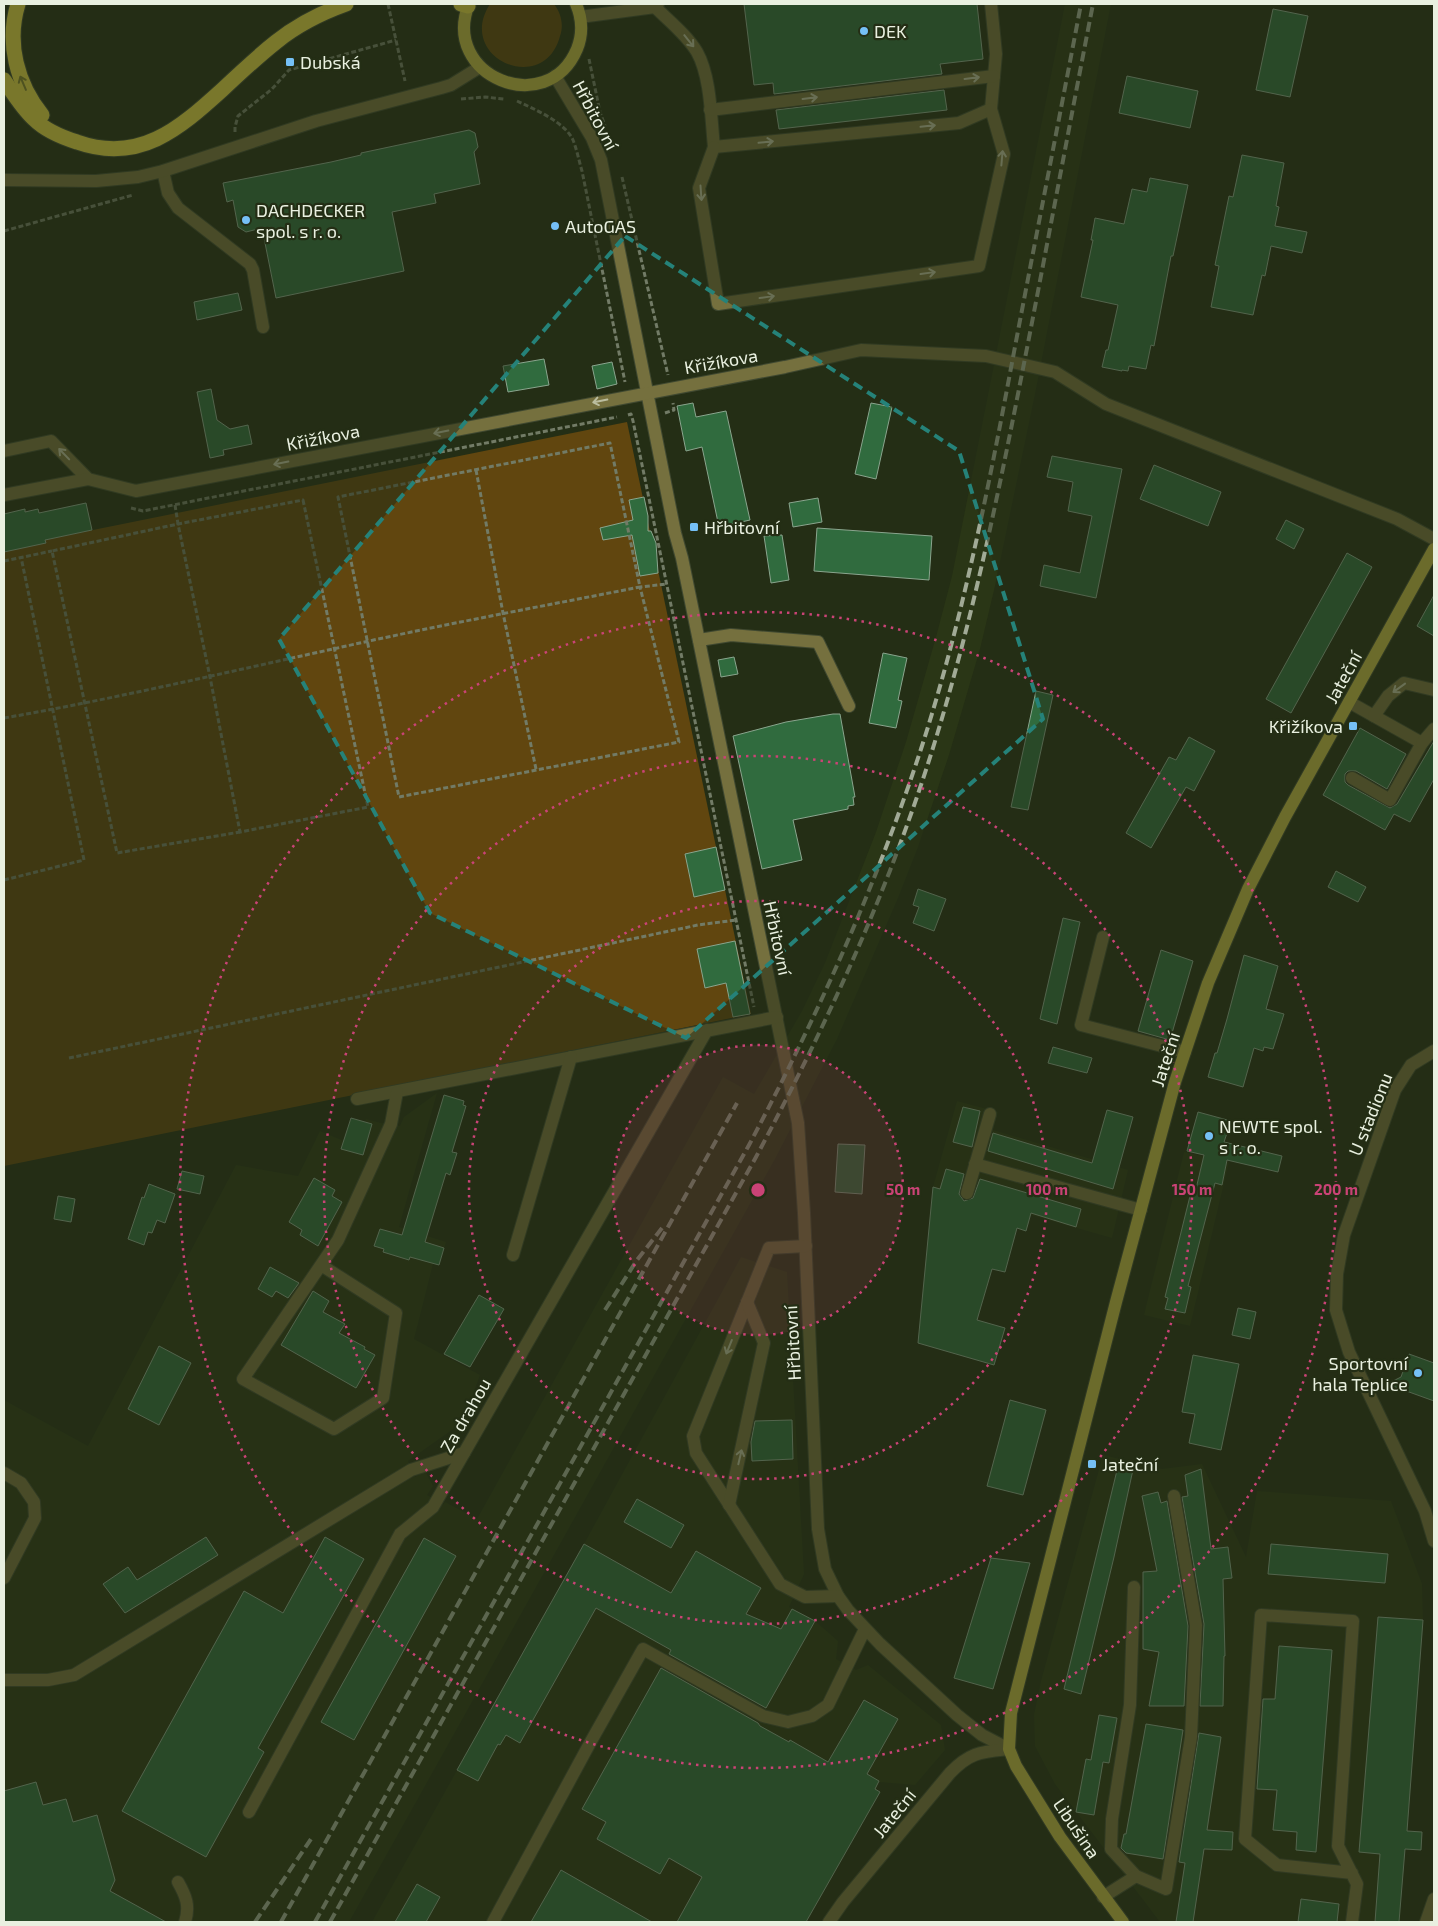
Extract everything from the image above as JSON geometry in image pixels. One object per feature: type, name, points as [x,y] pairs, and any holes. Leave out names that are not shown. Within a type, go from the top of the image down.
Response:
[{"type":"highway","points":[[18,4],[13,28],[13,45],[23,84],[35,106],[44,117],[62,133],[79,143]]},
{"type":"highway","points":[[4,80],[29,113],[43,127],[79,143],[100,148],[126,148],[152,142],[167,135],[200,110],[278,40],[325,11],[346,4]]},
{"type":"main road","name":"Hřbitovní","points":[[466,4],[466,41],[470,51],[480,67],[495,78],[516,85],[536,84],[555,76],[570,61],[575,53],[580,35],[580,17],[576,4]]},
{"type":"main road","name":"Jateční","points":[[1009,1750],[1011,1714],[1141,1210],[1175,1082],[1208,983],[1248,889],[1434,549]]},
{"type":"main road","name":"Libušina","points":[[1009,1750],[1016,1766],[1060,1837],[1123,1922]]},
{"type":"street","points":[[580,17],[656,5],[697,51],[706,71],[714,147],[699,188],[718,304],[979,266],[1004,154],[991,109],[996,54],[990,4]]},
{"type":"street","points":[[4,180],[120,180],[163,171],[316,121],[451,85],[480,67]]},
{"type":"street","name":"Hřbitovní","points":[[555,76],[592,138],[601,160],[675,533],[777,1017],[800,1138],[818,1529],[825,1569],[838,1596],[865,1629],[957,1715],[982,1735],[1009,1750]]},
{"type":"street","points":[[710,110],[994,76]]},
{"type":"street","points":[[714,147],[959,123],[991,109]]},
{"type":"street","points":[[163,171],[168,193],[178,208],[250,264],[253,270],[263,327]]},
{"type":"street","name":"Křižíkova","points":[[88,480],[136,491],[785,367],[861,350],[986,356],[1054,372],[1106,404],[1397,519],[1434,539]]},
{"type":"street","points":[[4,451],[51,440],[88,480]]},
{"type":"street","points":[[4,495],[88,480]]},
{"type":"street","points":[[699,640],[731,635],[818,642],[849,706]]},
{"type":"street","points":[[1374,716],[1388,696],[1404,683],[1434,690]]},
{"type":"street","points":[[1349,702],[1422,742]]},
{"type":"street","points":[[1352,778],[1390,800],[1422,742],[1434,729]]},
{"type":"street","points":[[1103,936],[1081,1025],[1185,1052]]},
{"type":"street","points":[[357,1100],[777,1017]]},
{"type":"street","name":"Za drahou","points":[[249,1812],[400,1534],[433,1507],[707,1030]]},
{"type":"street","name":"U stadionu","points":[[1434,1051],[1411,1065],[1395,1090],[1344,1236],[1337,1274],[1336,1310],[1349,1352],[1430,1509],[1434,1541]]},
{"type":"street","points":[[512,1255],[571,1057]]},
{"type":"street","points":[[321,1265],[396,1313],[383,1398],[334,1429],[243,1379],[338,1240],[390,1124],[397,1092]]},
{"type":"street","points":[[967,1193],[990,1114]]},
{"type":"street","points":[[975,1164],[1141,1210]]},
{"type":"street","points":[[806,1246],[770,1248],[693,1436],[696,1453],[780,1584],[805,1597],[838,1596]]},
{"type":"street","points":[[729,1505],[764,1343],[747,1302]]},
{"type":"street","points":[[4,1680],[48,1680],[74,1675],[411,1470],[464,1453]]},
{"type":"street","points":[[4,1473],[21,1483],[30,1495],[34,1502],[35,1518],[4,1578]]},
{"type":"street","points":[[1134,1588],[1130,1706],[1112,1819],[1111,1849],[1136,1876],[1166,1889],[1192,1737],[1196,1625],[1174,1496]]},
{"type":"street","points":[[1352,1873],[1277,1865],[1245,1839],[1261,1615],[1353,1621],[1338,1846],[1352,1873],[1357,1884],[1352,1922]]},
{"type":"street","points":[[493,1922],[585,1751],[643,1649],[763,1716],[788,1722],[812,1716],[828,1705],[865,1629]]},
{"type":"street","name":"Jateční","points":[[829,1922],[843,1902],[963,1759],[986,1752],[1009,1750]]},
{"type":"street","points":[[1103,1897],[1136,1876]]},
{"type":"street","points":[[178,1882],[187,1898],[188,1913],[185,1922]]},
{"type":"street","points":[[1426,1922],[1434,1899]]},
{"type":"path","points":[[388,4],[408,98]]},
{"type":"path","points":[[238,116],[272,89],[288,70],[396,40]]},
{"type":"path","points":[[453,101],[485,97],[513,99],[540,111],[559,124],[572,138],[582,171],[757,1021]]},
{"type":"path","points":[[4,232],[135,194]]},
{"type":"path","points":[[124,506],[143,511],[631,414]]},
{"type":"path","points":[[610,443],[640,588],[679,742],[398,797],[338,498],[610,443]]},
{"type":"path","points":[[476,470],[503,613],[536,769]]},
{"type":"path","points":[[4,561],[178,524],[303,500],[368,807],[240,832],[117,853],[52,551]]},
{"type":"path","points":[[175,505],[240,832]]},
{"type":"path","points":[[4,880],[84,860],[21,557]]},
{"type":"path","points":[[4,718],[210,677],[334,648],[503,613],[666,584]]},
{"type":"path","points":[[69,1058],[689,927],[736,920]]},
{"type":"highlighted area","points":[[625,236],[959,451],[1043,719],[686,1038],[430,913],[279,639]]},
{"type":"shaded area","points":[[490,4],[554,4],[560,15],[562,28],[551,54],[537,64],[522,67],[506,63],[493,54],[484,40],[482,23]]},
{"type":"shaded area","points":[[1065,4],[1111,4],[1035,394],[980,649],[949,755],[918,847],[898,898],[837,1039],[775,1159],[349,1922],[4,1922],[4,1400],[88,1446],[236,1165],[298,1176],[320,1131],[344,1141],[351,1118],[365,1122],[366,1119],[400,1126],[404,1117],[437,1093],[399,1227],[446,1242],[439,1265],[433,1264],[414,1339],[480,1375],[463,1422],[408,1461],[415,1477],[425,1471],[433,1486],[427,1495],[443,1505],[445,1502],[477,1519],[723,1077],[754,1094],[802,1011],[825,963],[876,832],[906,742],[952,576]]},
{"type":"shaded area","points":[[627,422],[751,1014],[4,1166],[4,548]]},
{"type":"shaded area","points":[[957,1101],[998,1112],[993,1130],[1128,1170],[1112,1238],[933,1187]]},
{"type":"shaded area","points":[[1184,1152],[1229,1162],[1190,1326],[1144,1315]]},
{"type":"shaded area","points":[[741,1257],[787,1272],[804,1574],[789,1607],[815,1621],[838,1641],[836,1659],[856,1670],[868,1665],[941,1725],[945,1750],[915,1785],[879,1782],[875,1789],[880,1792],[806,1922],[372,1922],[584,1544]]},
{"type":"shaded area","points":[[1103,1455],[1162,1469],[1202,1464],[1246,1557],[1257,1491],[1391,1501],[1422,1584],[1423,1620],[1407,1831],[1416,1832],[1415,1850],[1405,1849],[1399,1922],[1160,1922],[1055,1784],[1035,1746],[1034,1715],[1041,1681]]},
{"type":"building","name":"DEK","points":[[744,4],[977,4],[983,59],[940,64],[942,74],[774,94],[773,83],[754,85]]},
{"type":"building","points":[[1273,9],[1308,16],[1290,97],[1256,90]]},
{"type":"building","points":[[1127,76],[1198,91],[1190,128],[1119,113]]},
{"type":"building","points":[[944,90],[947,110],[779,129],[776,110]]},
{"type":"building","points":[[469,130],[475,133],[478,147],[474,152],[480,184],[434,194],[436,203],[392,212],[404,271],[276,298],[262,228],[246,232],[238,227],[233,200],[227,202],[223,183],[331,162],[361,155],[361,153]]},
{"type":"building","points":[[1242,155],[1284,163],[1276,206],[1279,207],[1275,226],[1307,232],[1302,253],[1271,246],[1265,276],[1262,275],[1253,315],[1211,307],[1219,266],[1215,265],[1229,196],[1233,197]]},
{"type":"building","points":[[1150,178],[1188,185],[1173,256],[1171,256],[1154,346],[1151,345],[1146,369],[1129,366],[1128,371],[1122,371],[1102,367],[1106,350],[1108,350],[1118,305],[1081,297],[1093,240],[1091,240],[1095,218],[1124,224],[1132,189],[1147,192]]},
{"type":"building","points":[[238,293],[242,310],[197,320],[194,302]]},
{"type":"building","points":[[544,359],[549,385],[508,392],[503,366]]},
{"type":"building","points":[[612,362],[617,384],[597,389],[592,366]]},
{"type":"building","points":[[211,389],[217,420],[230,429],[248,425],[252,444],[223,450],[224,455],[210,458],[197,392]]},
{"type":"building","points":[[693,403],[696,417],[726,411],[750,520],[719,527],[702,447],[686,451],[677,406]]},
{"type":"building","points":[[871,403],[892,407],[876,479],[855,474]]},
{"type":"building","points":[[1052,456],[1122,469],[1096,598],[1040,586],[1044,565],[1080,573],[1092,516],[1068,511],[1073,482],[1047,477]]},
{"type":"building","points":[[1154,465],[1221,492],[1208,526],[1140,499]]},
{"type":"building","points":[[644,497],[648,516],[648,531],[651,531],[656,543],[658,573],[640,576],[632,535],[603,540],[600,528],[633,520],[629,500]]},
{"type":"building","points":[[818,498],[822,522],[793,527],[789,503]]},
{"type":"building","points":[[86,503],[92,530],[45,540],[46,543],[4,552],[4,514],[25,509],[25,512],[38,509],[39,513]]},
{"type":"building","points":[[1286,520],[1304,529],[1294,549],[1276,539]]},
{"type":"building","points":[[817,528],[932,536],[929,580],[814,571]]},
{"type":"building","points":[[782,535],[789,580],[771,583],[764,536]]},
{"type":"building","points":[[1347,553],[1372,567],[1291,713],[1266,699]]},
{"type":"building","points":[[1434,595],[1434,636],[1417,626]]},
{"type":"building","points":[[883,653],[907,658],[898,700],[902,701],[896,728],[869,723]]},
{"type":"building","points":[[734,657],[738,674],[721,677],[718,660]]},
{"type":"building","points":[[1036,691],[1053,695],[1028,810],[1011,807]]},
{"type":"building","points":[[840,714],[855,797],[853,797],[854,805],[848,806],[848,809],[793,820],[802,860],[762,869],[733,736],[786,722]]},
{"type":"building","points":[[1360,728],[1406,754],[1387,789],[1356,771],[1348,771],[1345,774],[1345,782],[1348,785],[1390,808],[1397,804],[1434,741],[1434,779],[1410,822],[1394,814],[1385,830],[1323,795]]},
{"type":"building","points":[[1189,737],[1215,751],[1194,791],[1186,787],[1151,848],[1126,833],[1169,757],[1176,760]]},
{"type":"building","points":[[716,847],[725,890],[694,897],[685,854]]},
{"type":"building","points":[[1336,871],[1366,887],[1358,902],[1328,887]]},
{"type":"building","points":[[918,889],[946,899],[934,931],[913,923],[919,907],[913,905]]},
{"type":"building","points":[[1063,918],[1080,922],[1057,1024],[1040,1019]]},
{"type":"building","points":[[735,941],[750,1014],[733,1017],[726,983],[705,988],[697,949]]},
{"type":"building","points":[[1161,950],[1193,961],[1170,1040],[1138,1031]]},
{"type":"building","points":[[1244,955],[1278,966],[1266,1009],[1284,1014],[1273,1049],[1264,1047],[1263,1051],[1254,1048],[1243,1087],[1208,1077],[1215,1053],[1217,1053]]},
{"type":"building","points":[[1053,1047],[1092,1058],[1087,1073],[1048,1063]]},
{"type":"building","points":[[444,1095],[464,1101],[463,1105],[466,1106],[452,1152],[457,1153],[450,1175],[446,1173],[425,1242],[444,1248],[439,1265],[410,1257],[409,1260],[383,1252],[384,1249],[374,1246],[380,1229],[402,1235]]},
{"type":"building","points":[[963,1107],[980,1111],[972,1147],[953,1142]]},
{"type":"building","points":[[1107,1110],[1133,1117],[1113,1189],[988,1151],[993,1133],[1092,1163]]},
{"type":"building","points":[[1198,1112],[1231,1121],[1224,1142],[1282,1156],[1278,1172],[1227,1160],[1222,1185],[1215,1183],[1188,1286],[1191,1287],[1185,1313],[1165,1309],[1168,1298],[1165,1297],[1192,1188],[1196,1189],[1204,1155],[1187,1151]]},
{"type":"building","points":[[351,1118],[372,1124],[363,1155],[341,1149]]},
{"type":"building","points":[[838,1144],[865,1145],[862,1194],[835,1192]]},
{"type":"building","points":[[946,1169],[964,1174],[959,1194],[964,1201],[973,1198],[980,1179],[1081,1209],[1076,1227],[1031,1213],[1026,1231],[1017,1228],[1005,1272],[992,1269],[977,1320],[1005,1328],[994,1365],[918,1343],[933,1187],[940,1189]]},
{"type":"building","points":[[182,1171],[204,1176],[200,1194],[177,1189]]},
{"type":"building","points":[[314,1178],[335,1190],[332,1196],[342,1202],[318,1246],[300,1235],[302,1230],[289,1222]]},
{"type":"building","points":[[149,1184],[175,1194],[165,1223],[157,1220],[152,1233],[148,1232],[144,1245],[128,1239],[142,1197],[144,1198]]},
{"type":"building","points":[[58,1196],[75,1199],[71,1222],[54,1219]]},
{"type":"building","points":[[270,1267],[299,1283],[288,1298],[276,1291],[272,1297],[258,1289]]},
{"type":"building","points":[[313,1291],[329,1301],[323,1312],[345,1324],[339,1333],[365,1347],[364,1349],[375,1355],[356,1388],[281,1345]]},
{"type":"building","points":[[479,1295],[504,1309],[470,1367],[444,1354]]},
{"type":"building","points":[[1238,1308],[1256,1312],[1250,1339],[1232,1335]]},
{"type":"building","points":[[159,1346],[191,1363],[159,1425],[128,1409]]},
{"type":"building","name":"Sportovní hala Teplice","points":[[1409,1354],[1434,1363],[1434,1401],[1387,1384],[1401,1377]]},
{"type":"building","points":[[1193,1355],[1239,1364],[1221,1450],[1189,1443],[1195,1414],[1182,1412]]},
{"type":"building","points":[[1010,1400],[1046,1410],[1023,1495],[987,1486]]},
{"type":"building","points":[[792,1420],[793,1459],[752,1461],[751,1442],[755,1421]]},
{"type":"building","points":[[1119,1462],[1134,1465],[1081,1694],[1064,1689]]},
{"type":"building","points":[[1201,1469],[1211,1549],[1228,1547],[1232,1578],[1223,1579],[1225,1656],[1223,1706],[1200,1706],[1204,1624],[1182,1497],[1188,1496],[1185,1475]]},
{"type":"building","points":[[1158,1492],[1161,1503],[1167,1501],[1188,1626],[1184,1706],[1149,1706],[1159,1652],[1143,1649],[1143,1572],[1157,1571],[1142,1496]]},
{"type":"building","points":[[637,1499],[684,1525],[671,1548],[624,1522]]},
{"type":"building","points":[[206,1537],[218,1555],[125,1613],[103,1584],[128,1567],[137,1580]]},
{"type":"building","points":[[325,1537],[364,1559],[258,1748],[264,1752],[206,1857],[122,1811],[244,1591],[283,1613]]},
{"type":"building","points":[[424,1538],[456,1556],[354,1740],[321,1722]]},
{"type":"building","points":[[584,1544],[671,1593],[696,1551],[761,1588],[746,1614],[781,1629],[792,1609],[815,1621],[766,1708],[669,1654],[671,1650],[596,1608],[520,1743],[506,1735],[500,1745],[498,1744],[478,1781],[457,1770]]},
{"type":"building","points":[[1271,1544],[1388,1554],[1385,1583],[1268,1574]]},
{"type":"building","points":[[991,1558],[1030,1563],[993,1689],[954,1678]]},
{"type":"building","points":[[1378,1617],[1423,1620],[1407,1831],[1422,1832],[1421,1850],[1405,1849],[1399,1922],[1375,1922],[1380,1854],[1359,1852]]},
{"type":"building","points":[[1279,1646],[1332,1650],[1316,1852],[1296,1850],[1297,1832],[1273,1830],[1277,1790],[1257,1789],[1263,1699],[1275,1699]]},
{"type":"building","points":[[661,1668],[758,1723],[760,1726],[789,1742],[790,1740],[828,1762],[864,1700],[898,1719],[867,1774],[879,1781],[875,1789],[880,1792],[806,1922],[677,1922],[702,1877],[669,1858],[660,1874],[597,1839],[606,1822],[582,1809]]},
{"type":"building","points":[[1099,1715],[1117,1718],[1109,1763],[1103,1762],[1094,1815],[1076,1812],[1086,1759],[1091,1760]]},
{"type":"building","points":[[1146,1724],[1183,1730],[1163,1859],[1126,1853],[1121,1848],[1124,1834],[1126,1834]]},
{"type":"building","points":[[1199,1733],[1221,1737],[1207,1830],[1233,1832],[1232,1850],[1204,1849],[1193,1922],[1176,1922],[1185,1863],[1179,1862]]},
{"type":"building","points":[[36,1782],[43,1805],[66,1799],[73,1822],[97,1815],[115,1880],[110,1891],[166,1922],[4,1922],[4,1791]]},
{"type":"building","points":[[561,1870],[652,1922],[531,1922]]},
{"type":"building","points":[[417,1884],[440,1897],[426,1922],[395,1922]]},
{"type":"building","points":[[1301,1899],[1339,1904],[1337,1922],[1298,1922]]},
{"type":"railway","points":[[315,1922],[749,1145],[821,1000],[885,851],[936,700],[974,552],[1081,4]]},
{"type":"railway","points":[[330,1922],[756,1157],[831,1008],[896,856],[932,751],[974,599],[1018,395],[1093,4]]},
{"type":"railway","points":[[281,1922],[737,1103]]},
{"type":"railway","points":[[605,1310],[637,1260],[662,1228]]},
{"type":"railway","points":[[255,1922],[311,1839]]},
{"type":"place","name":"DEK","points":[[864,31]]},
{"type":"place","name":"Dubská","points":[[290,62]]},
{"type":"place","name":"DACHDECKER spol. s r. o.","points":[[246,220]]},
{"type":"place","name":"AutoGAS","points":[[555,226]]},
{"type":"place","name":"Hřbitovní","points":[[694,527]]},
{"type":"place","name":"Křižíkova","points":[[1353,726]]},
{"type":"place","name":"NEWTE spol. s r. o.","points":[[1209,1136]]},
{"type":"place","name":"Sportovní hala Teplice","points":[[1418,1373]]},
{"type":"place","name":"Jateční","points":[[1092,1464]]}]
